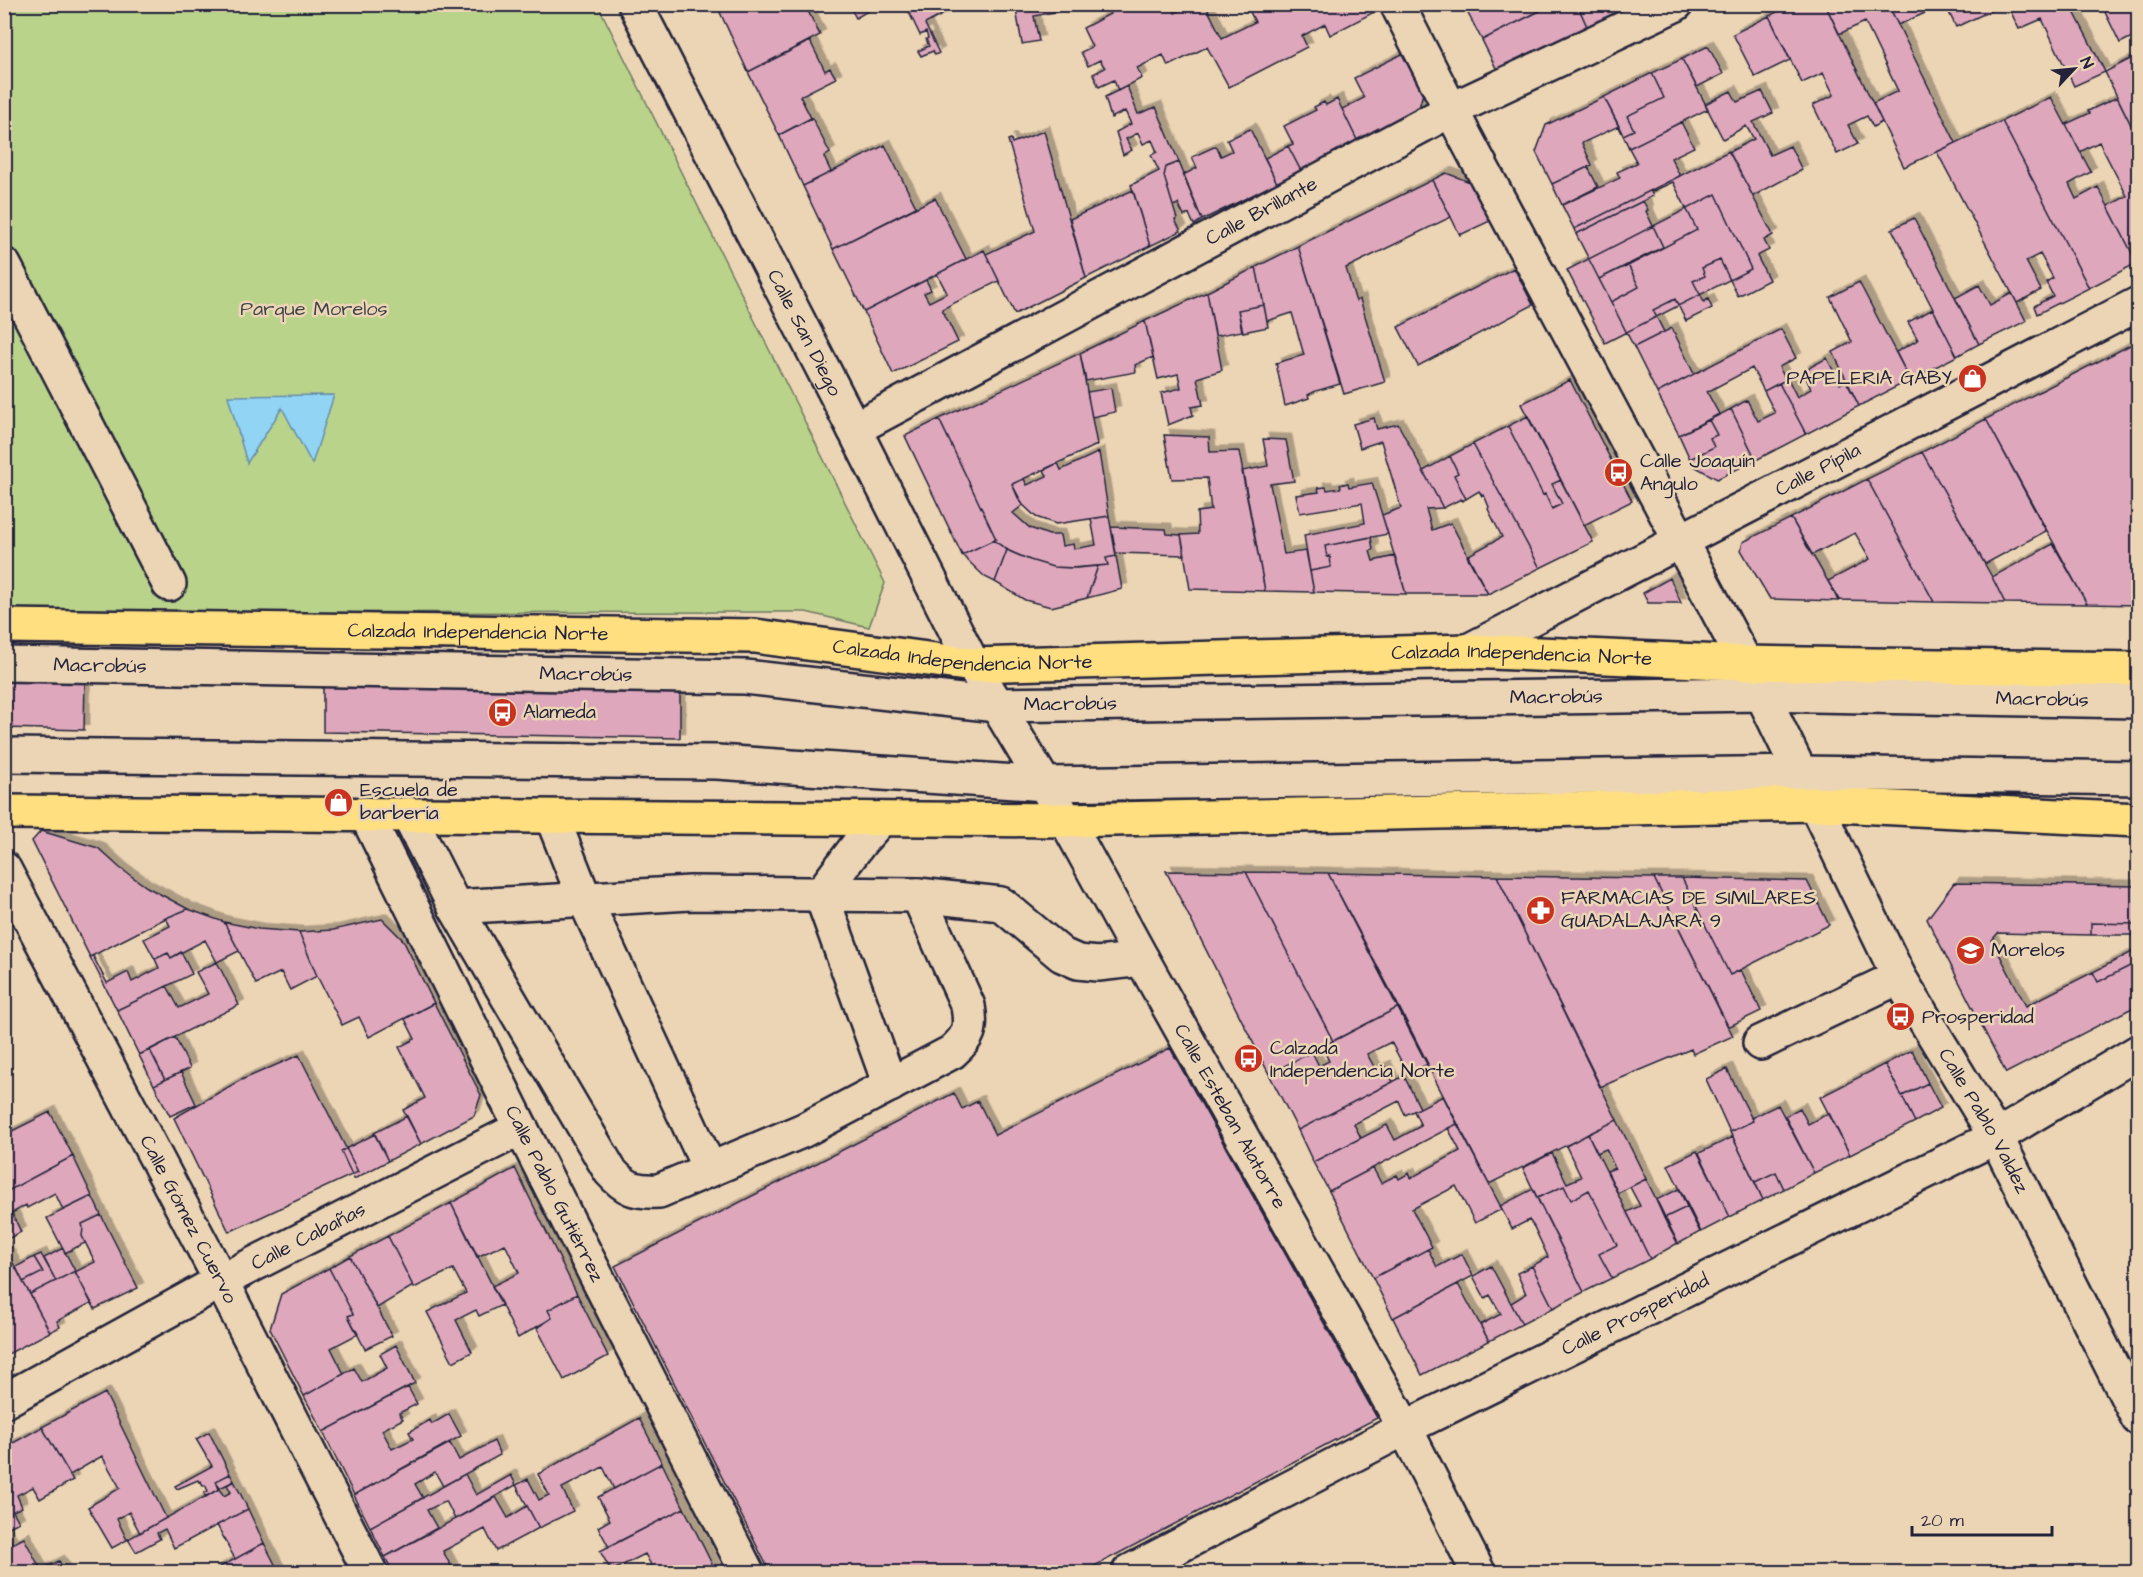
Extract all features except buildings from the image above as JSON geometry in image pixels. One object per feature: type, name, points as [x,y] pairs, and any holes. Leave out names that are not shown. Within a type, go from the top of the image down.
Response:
[{"type":"main road","name":"Calzada Independencia Norte","points":[[4,626],[755,636],[973,665],[1467,651],[1746,663],[2139,669]]},
{"type":"main road","points":[[4,812],[1066,820],[1815,804],[2139,820]]},
{"type":"street","name":"Calle San Diego","points":[[635,4],[973,665]]},
{"type":"street","points":[[1397,4],[1679,541],[1746,663]]},
{"type":"street","name":"Calle Brillante","points":[[854,429],[1451,110],[1676,4]]},
{"type":"street","points":[[4,265],[170,584]]},
{"type":"street","name":"Calle Pípila","points":[[1467,651],[2139,304]]},
{"type":"street","name":"Calle Pablo Valdez","points":[[1746,663],[1899,977],[1996,1137],[2139,1418]]},
{"type":"street","name":"Macrobús","points":[[4,664],[745,677],[997,705],[1762,694],[2139,701]]},
{"type":"street","name":"Calle Esteban Alatorre","points":[[973,665],[1046,784],[1405,1428],[1478,1572]]},
{"type":"street","points":[[4,755],[717,762],[1046,784],[1801,773],[2139,778]]},
{"type":"street","name":"Calle Pablo Gutiérrez","points":[[366,814],[521,1128],[747,1572]]},
{"type":"street","points":[[408,814],[455,907],[610,1171],[622,1185],[640,1192],[659,1191],[804,1130],[952,1052],[965,1040],[971,1024],[968,1006],[918,895]]},
{"type":"street","points":[[552,817],[585,900],[710,1170]]},
{"type":"street","points":[[821,894],[861,841],[881,819]]},
{"type":"street","name":"Calle Gómez Cuervo","points":[[4,869],[221,1281],[370,1572]]},
{"type":"street","points":[[455,907],[690,892],[918,895],[1001,904],[1062,955],[1078,962],[1098,964],[1142,959]]},
{"type":"street","points":[[821,894],[890,1085]]},
{"type":"street","points":[[1760,1043],[1899,977]]},
{"type":"street","name":"Calle Prosperidad","points":[[1129,1572],[1405,1428],[1996,1137],[2139,1052]]},
{"type":"street","name":"Calle Cabañas","points":[[4,1401],[221,1281],[521,1128]]},
{"type":"green space","name":"Parque Morelos","points":[[4,5],[598,5],[885,583],[869,627],[806,612],[5,613]]},
{"type":"water","points":[[334,395],[312,464],[282,408],[247,463],[228,396]]},
{"type":"place","name":"PAPELERIA GABY","points":[[1973,378]]},
{"type":"place","name":"Calle Joaquín Angulo","points":[[1619,473]]},
{"type":"place","name":"Alameda","points":[[502,712]]},
{"type":"place","name":"Escuela de barbería","points":[[339,802]]},
{"type":"place","name":"FARMACIAS DE SIMILARES GUADALAJARA 9","points":[[1540,910]]},
{"type":"place","name":"Morelos","points":[[1970,950]]},
{"type":"place","name":"Prosperidad","points":[[1901,1017]]},
{"type":"place","name":"Calzada Independencia Norte","points":[[1249,1059]]}]
